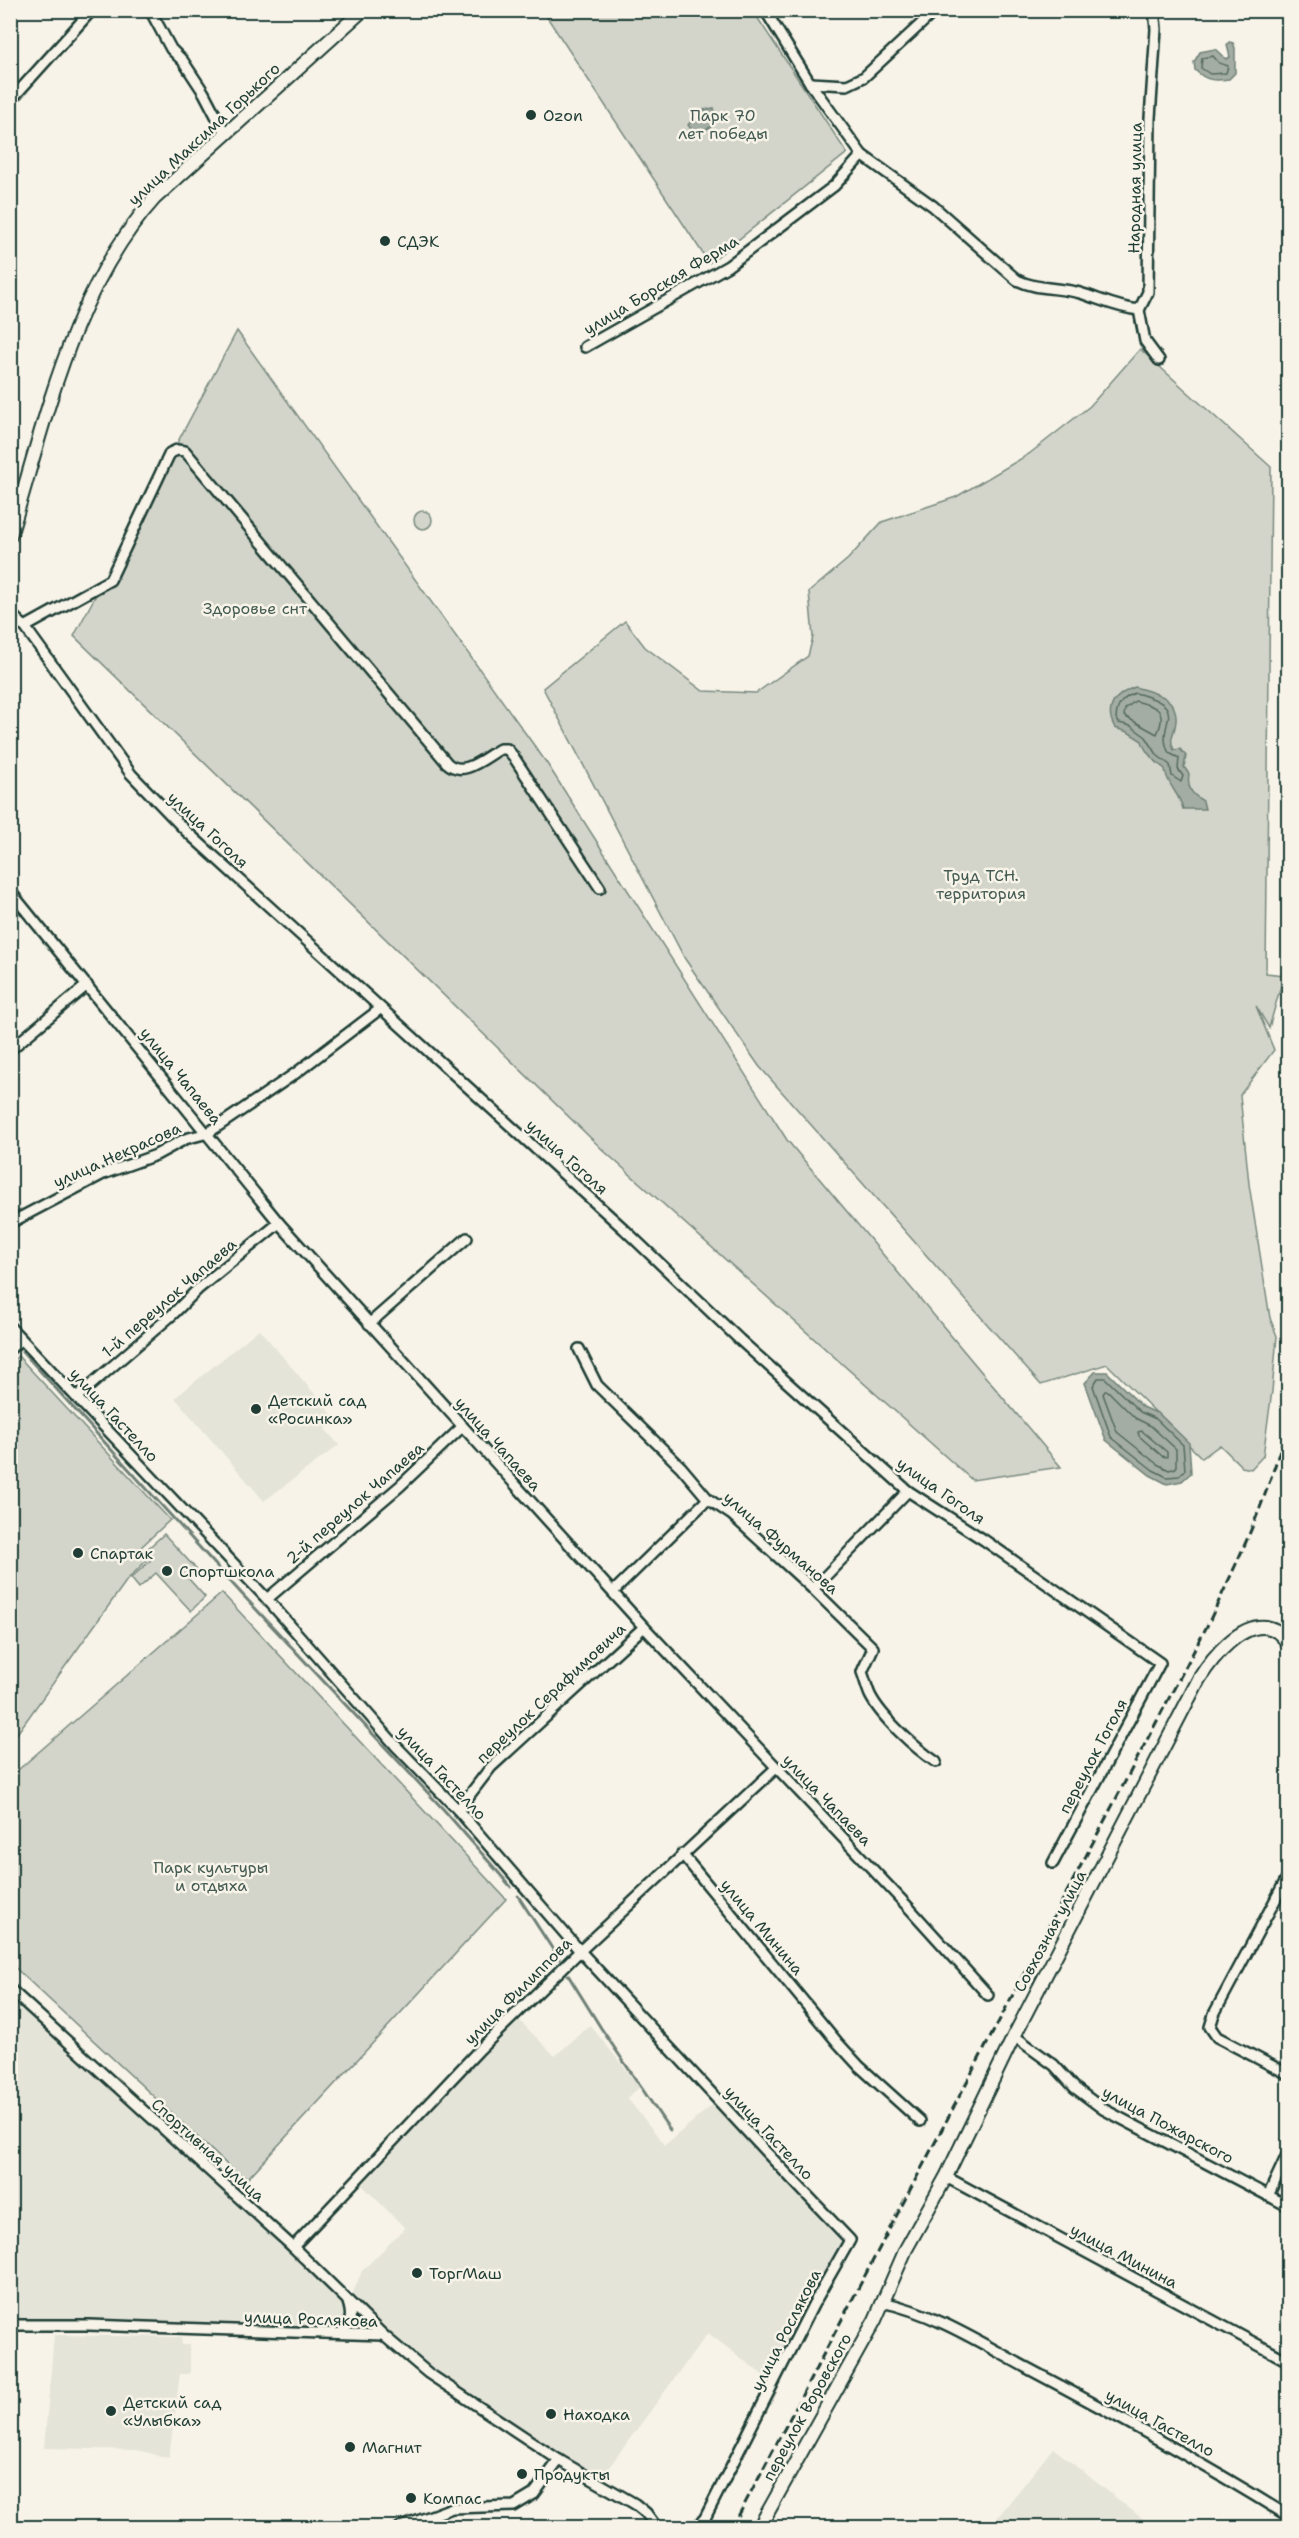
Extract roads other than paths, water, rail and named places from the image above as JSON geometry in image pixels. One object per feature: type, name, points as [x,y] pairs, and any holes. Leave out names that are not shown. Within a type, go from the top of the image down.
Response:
[{"type":"street","points":[[10,100],[92,10]]},
{"type":"street","points":[[150,10],[171,49],[183,61],[199,86],[226,135]]},
{"type":"street","name":"улица Максима Горького","points":[[10,537],[67,352],[93,288],[107,262],[139,216],[155,198],[363,10]]},
{"type":"street","points":[[765,10],[810,83],[862,155],[933,206],[1017,280],[1029,286],[1080,293],[1123,309],[1139,310]]},
{"type":"street","points":[[810,83],[847,85],[864,77],[936,10]]},
{"type":"street","name":"Народная улица","points":[[1154,10],[1156,29],[1150,118],[1148,292],[1139,310],[1144,341],[1158,360]]},
{"type":"street","name":"улица Борская Ферма","points":[[585,347],[728,266],[834,186],[862,155]]},
{"type":"street","points":[[25,627],[110,580],[170,453],[177,450],[184,451],[453,769],[463,770],[500,749],[507,749],[600,888]]},
{"type":"street","name":"улица Гоголя","points":[[10,613],[25,627],[131,774],[185,830],[624,1230],[740,1340],[908,1491],[984,1540],[1160,1663]]},
{"type":"street","name":"улица Чапаева","points":[[10,891],[279,1223],[644,1627],[988,1995]]},
{"type":"street","points":[[10,1050],[87,985]]},
{"type":"street","name":"улица Некрасова","points":[[10,1223],[104,1174],[156,1155],[185,1139],[208,1133],[288,1079],[380,1009]]},
{"type":"street","name":"1-й переулок Чапаева","points":[[78,1396],[173,1314],[191,1295],[279,1223]]},
{"type":"street","points":[[369,1324],[467,1238]]},
{"type":"street","name":"улица Гастелло","points":[[10,1327],[78,1396],[267,1599],[396,1746],[458,1810],[580,1951],[850,2240]]},
{"type":"street","points":[[10,1349],[21,1339]]},
{"type":"street","name":"улица Фурманова","points":[[579,1349],[597,1385],[681,1467],[708,1499],[732,1515],[813,1588],[873,1648],[862,1672],[870,1695],[880,1709],[923,1753],[936,1762]]},
{"type":"street","name":"2-й переулок Чапаева","points":[[267,1599],[408,1479],[462,1427]]},
{"type":"street","points":[[813,1588],[908,1491]]},
{"type":"street","points":[[613,1593],[708,1499]]},
{"type":"street","name":"переулок Серафимовича","points":[[458,1810],[491,1767],[644,1627]]},
{"type":"street","name":"Совхозная улица","points":[[882,2302],[906,2249],[946,2177],[1014,2036],[1208,1665],[1232,1641],[1251,1629],[1276,1630],[1288,1641]]},
{"type":"street","name":"переулок Гоголя","points":[[1053,1863],[1160,1663]]},
{"type":"street","name":"улица Филиппова","points":[[293,2247],[480,2049],[682,1854],[776,1768]]},
{"type":"street","name":"улица Минина","points":[[682,1854],[838,2043],[859,2066],[920,2121]]},
{"type":"street","points":[[1288,1875],[1214,2014],[1210,2027],[1211,2032],[1217,2037],[1288,2074]]},
{"type":"street","name":"Спортивная улица","points":[[10,1989],[293,2247],[383,2335]]},
{"type":"street","name":"улица Пожарского","points":[[1014,2036],[1054,2065],[1081,2092],[1103,2109],[1288,2206]]},
{"type":"street","points":[[1268,2196],[1288,2153]]},
{"type":"street","name":"улица Минина","points":[[946,2177],[1288,2361]]},
{"type":"street","name":"улица Рослякова","points":[[696,2528],[705,2518],[813,2305],[850,2240]]},
{"type":"street","points":[[342,2332],[350,2322],[348,2302]]},
{"type":"street","name":"улица Гастелло","points":[[882,2302],[920,2314],[1002,2354],[1140,2428],[1288,2516]]},
{"type":"street","name":"переулок Воровского","points":[[759,2528],[855,2357],[882,2302]]},
{"type":"street","name":"улица Рослякова","points":[[10,2325],[88,2325],[383,2335],[462,2398],[559,2460],[635,2504],[657,2528]]},
{"type":"street","points":[[399,2528],[452,2508],[514,2506],[534,2494],[559,2460]]},
{"type":"street","points":[[50,2528],[60,2528]]},
{"type":"water","points":[[1229,42],[1233,43],[1235,48],[1235,73],[1229,79],[1211,79],[1195,70],[1194,62],[1200,52],[1215,49],[1226,59],[1230,57],[1227,45]]},
{"type":"water","points":[[714,108],[717,120],[711,127],[695,134],[688,125],[699,111]]},
{"type":"water","points":[[1135,687],[1163,697],[1173,706],[1176,721],[1172,745],[1174,750],[1180,749],[1186,756],[1184,767],[1189,774],[1189,787],[1195,796],[1203,801],[1205,809],[1183,809],[1165,769],[1148,753],[1142,741],[1128,732],[1115,728],[1110,714],[1113,702],[1122,693]]},
{"type":"water","points":[[1095,1372],[1107,1372],[1143,1407],[1159,1414],[1189,1443],[1191,1473],[1182,1481],[1167,1484],[1150,1475],[1106,1440],[1085,1383]]},
{"type":"waterway","points":[[22,1351],[240,1592],[444,1810],[511,1887]]},
{"type":"waterway","points":[[518,1896],[559,1959]]},
{"type":"waterway","points":[[568,1975],[670,2130]]},
{"type":"railway","points":[[732,2528],[1207,1626],[1263,1499],[1288,1419]]},
{"type":"place","name":"Ozon","points":[[531,115]]},
{"type":"place","name":"СДЭК","points":[[385,241]]},
{"type":"place","name":"Детский сад «Росинка»","points":[[256,1409]]},
{"type":"place","name":"Спартак","points":[[78,1553]]},
{"type":"place","name":"Спортшкола","points":[[167,1571]]},
{"type":"place","name":"ТоргМаш","points":[[417,2273]]},
{"type":"place","name":"Детский сад «Улыбка»","points":[[111,2411]]},
{"type":"place","name":"Находка","points":[[551,2414]]},
{"type":"place","name":"Магнит","points":[[350,2447]]},
{"type":"place","name":"Продукты","points":[[522,2474]]},
{"type":"place","name":"Компас","points":[[411,2498]]},
{"type":"park label","name":"Парк 70 лет победы","points":[[723,124]]},
{"type":"park label","name":"Здоровье снт","points":[[255,608]]},
{"type":"park label","name":"Труд ТСН. территория","points":[[981,884]]},
{"type":"park label","name":"Парк культуры и отдыха","points":[[211,1876]]}]
